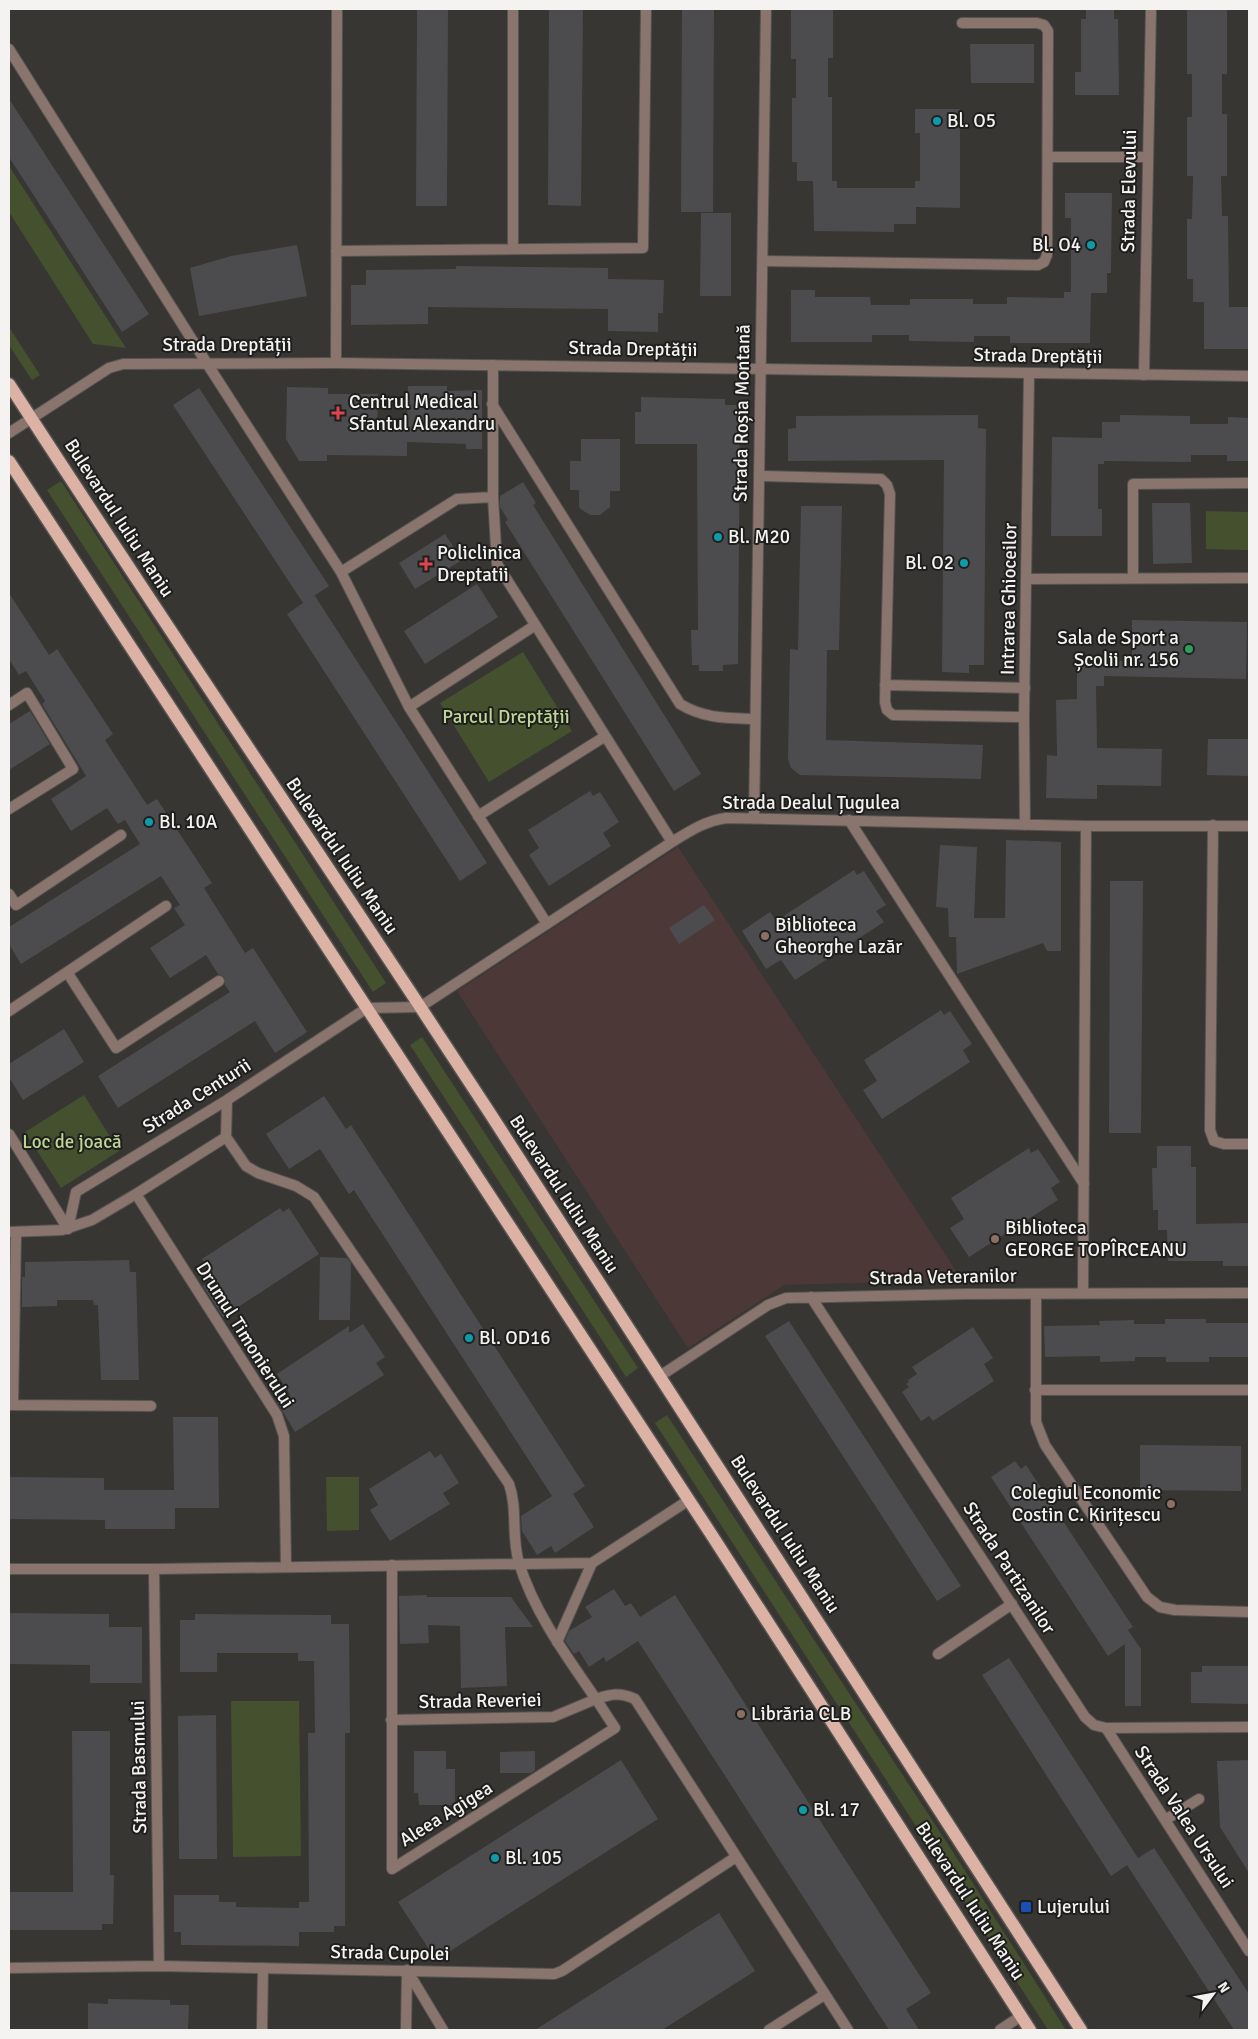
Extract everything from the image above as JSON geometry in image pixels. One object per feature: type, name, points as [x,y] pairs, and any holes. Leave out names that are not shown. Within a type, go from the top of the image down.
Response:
[{"type":"main road","name":"Bulevardul Iuliu Maniu","points":[[9,384],[133,576],[420,1007],[869,1698],[1081,2030]]},
{"type":"main road","name":"Bulevardul Iuliu Maniu","points":[[9,461],[689,1500],[1030,2030]]},
{"type":"street","points":[[336,363],[337,9]]},
{"type":"street","points":[[513,249],[514,9]]},
{"type":"street","points":[[336,251],[643,248],[646,9]]},
{"type":"street","name":"Strada Roșia Montană","points":[[754,818],[766,9]]},
{"type":"street","name":"Strada Elevului","points":[[1144,375],[1151,9]]},
{"type":"street","points":[[763,261],[1038,265],[1044,262],[1047,255],[1048,32],[1044,25],[1037,22],[962,23]]},
{"type":"street","points":[[9,49],[341,572],[409,707],[548,924]]},
{"type":"street","points":[[1048,157],[1147,157]]},
{"type":"street","name":"Strada Dreptății","points":[[9,433],[116,365],[206,362],[336,363],[1249,376]]},
{"type":"street","points":[[493,365],[493,497],[496,564],[672,842]]},
{"type":"street","name":"Intrarea Ghioceilor","points":[[1025,825],[1024,717],[1029,374]]},
{"type":"street","points":[[492,404],[680,704],[692,712],[708,717],[755,719]]},
{"type":"street","points":[[759,476],[881,479],[888,485],[890,494],[884,702],[887,710],[893,714],[1024,717]]},
{"type":"street","points":[[1133,578],[1134,484],[1249,483]]},
{"type":"street","points":[[341,572],[458,499],[493,497]]},
{"type":"street","points":[[1027,579],[1249,578]]},
{"type":"street","points":[[409,707],[534,626]]},
{"type":"street","points":[[885,685],[1025,688]]},
{"type":"street","points":[[9,705],[27,693],[73,769],[9,809]]},
{"type":"street","points":[[478,816],[604,737]]},
{"type":"street","name":"Strada Dealul Țugulea","points":[[420,1007],[672,842],[711,820],[754,818],[1086,826],[1249,826]]},
{"type":"street","points":[[849,820],[1084,1185]]},
{"type":"street","points":[[1213,825],[1210,1130],[1214,1140],[1224,1144],[1249,1144]]},
{"type":"street","points":[[1083,1294],[1086,826]]},
{"type":"street","points":[[9,894],[16,905],[122,835]]},
{"type":"street","points":[[9,1011],[166,906]]},
{"type":"street","points":[[67,972],[116,1048],[219,981]]},
{"type":"street","points":[[367,1008],[420,1007]]},
{"type":"street","name":"Strada Centurii","points":[[68,1229],[76,1192],[227,1100],[367,1008]]},
{"type":"street","points":[[151,1406],[11,1405],[12,1232],[49,1232],[68,1229],[92,1220],[136,1194],[226,1137],[227,1100]]},
{"type":"street","points":[[9,1134],[68,1229]]},
{"type":"street","name":"Aleea Agigea","points":[[226,1137],[246,1166],[258,1173],[296,1186],[314,1197],[508,1484],[513,1497],[514,1541],[519,1564],[557,1642],[615,1728],[392,1869],[392,1565]]},
{"type":"street","name":"Drumul Timonierului","points":[[136,1194],[277,1415],[282,1427],[284,1436],[286,1566]]},
{"type":"street","name":"Strada Veteranilor","points":[[660,1376],[776,1300],[786,1298],[1249,1292]]},
{"type":"street","points":[[1036,1294],[1036,1422],[1045,1445],[1147,1597],[1160,1607],[1175,1610],[1249,1612]]},
{"type":"street","name":"Strada Partizanilor","points":[[811,1297],[1085,1717],[1094,1725],[1106,1728],[1249,1727]]},
{"type":"street","points":[[1035,1390],[1249,1390]]},
{"type":"street","points":[[9,1569],[592,1563],[689,1500]]},
{"type":"street","points":[[557,1642],[592,1563]]},
{"type":"street","name":"Strada Basmului","points":[[154,1569],[159,1966]]},
{"type":"street","points":[[938,1654],[1012,1604]]},
{"type":"street","name":"Strada Reveriei","points":[[391,1720],[553,1717],[613,1693],[635,1699],[848,2030]]},
{"type":"street","name":"Strada Valea Ursului","points":[[1106,1728],[1249,1951]]},
{"type":"street","points":[[1165,1820],[1199,1799]]},
{"type":"street","name":"Strada Cupolei","points":[[9,1968],[159,1966],[554,1974],[562,1971],[736,1857]]},
{"type":"street","points":[[262,2030],[263,1968]]},
{"type":"street","points":[[406,2030],[407,1970]]},
{"type":"street","points":[[407,1970],[443,2030]]},
{"type":"street","points":[[769,2030],[824,1995]]},
{"type":"street","points":[[1000,2030],[1022,2016]]},
{"type":"shaded area","points":[[678,847],[962,1280],[784,1285],[688,1348],[457,991]]},
{"type":"green space","points":[[9,166],[126,348],[93,344],[9,212]]},
{"type":"green space","points":[[9,327],[40,375],[32,380],[9,345]]},
{"type":"green space","points":[[61,481],[386,983],[373,992],[47,490]]},
{"type":"green space","points":[[1206,511],[1249,512],[1249,550],[1206,549]]},
{"type":"green space","name":"Parcul Dreptății","points":[[523,652],[572,731],[489,782],[440,703]]},
{"type":"green space","points":[[422,1037],[638,1368],[626,1377],[410,1045]]},
{"type":"green space","name":"Loc de joacă","points":[[84,1095],[119,1151],[61,1188],[25,1132]]},
{"type":"green space","points":[[667,1415],[953,1852],[1066,2030],[1048,2030],[655,1423]]},
{"type":"green space","points":[[326,1477],[359,1477],[359,1530],[327,1531]]},
{"type":"green space","points":[[231,1701],[299,1701],[301,1856],[233,1857]]},
{"type":"building","points":[[417,9],[448,9],[447,206],[416,206]]},
{"type":"building","points":[[549,9],[583,9],[581,206],[548,205]]},
{"type":"building","points":[[682,9],[714,9],[713,212],[681,212]]},
{"type":"building","name":"Bl. O5","points":[[791,9],[833,9],[833,58],[828,58],[828,97],[832,97],[832,181],[837,181],[837,188],[915,188],[915,181],[920,181],[920,133],[915,133],[915,109],[960,109],[960,208],[916,207],[916,224],[894,224],[894,232],[814,231],[813,181],[797,181],[797,162],[792,162],[792,98],[796,98],[796,59],[791,59]]},
{"type":"building","points":[[1086,9],[1114,9],[1114,19],[1118,19],[1119,95],[1075,95],[1075,72],[1081,72],[1081,19],[1086,19]]},
{"type":"building","points":[[1187,9],[1227,9],[1227,74],[1222,74],[1222,114],[1227,114],[1227,176],[1221,176],[1222,216],[1228,216],[1229,307],[1249,307],[1249,349],[1204,349],[1204,302],[1193,302],[1193,279],[1187,279],[1187,219],[1192,219],[1193,176],[1187,176],[1187,117],[1192,117],[1192,74],[1187,74]]},
{"type":"building","points":[[970,44],[1034,44],[1034,83],[971,83]]},
{"type":"building","points":[[9,99],[149,314],[122,332],[9,157]]},
{"type":"building","name":"Bl. O4","points":[[1065,193],[1112,193],[1111,273],[1107,273],[1107,293],[1091,293],[1090,343],[1010,343],[1010,336],[974,336],[974,342],[909,341],[909,335],[872,335],[872,342],[791,342],[791,290],[815,290],[815,297],[870,297],[871,305],[910,305],[910,299],[973,299],[973,304],[1007,304],[1007,297],[1064,298],[1064,292],[1071,292],[1071,218],[1065,218]]},
{"type":"building","points":[[701,213],[731,213],[731,296],[700,296]]},
{"type":"building","points":[[297,245],[307,296],[199,316],[190,268],[231,256]]},
{"type":"building","points":[[456,266],[608,268],[608,279],[664,280],[663,313],[658,313],[658,332],[608,331],[608,309],[428,307],[428,324],[351,325],[351,285],[366,285],[366,270],[456,269]]},
{"type":"building","points":[[408,386],[447,386],[447,391],[482,390],[482,449],[466,449],[466,444],[407,442],[407,456],[327,455],[327,461],[299,461],[286,439],[287,387],[328,388],[328,394],[378,394],[377,425],[407,425]]},
{"type":"building","points":[[199,388],[329,586],[311,598],[315,596],[487,863],[460,881],[287,614],[303,603],[173,405]]},
{"type":"building","name":"Bl. M20","points":[[641,397],[725,399],[725,405],[740,405],[738,664],[723,665],[723,671],[699,671],[699,665],[692,665],[691,630],[698,630],[697,444],[635,444],[635,412],[641,412]]},
{"type":"building","name":"Bl. O2","points":[[978,415],[978,428],[986,429],[984,665],[969,665],[969,673],[942,672],[944,460],[788,461],[788,429],[796,428],[796,416]]},
{"type":"building","points":[[1120,415],[1190,416],[1190,424],[1228,424],[1228,417],[1249,418],[1249,461],[1227,461],[1227,455],[1191,455],[1191,462],[1104,461],[1104,464],[1098,464],[1098,509],[1102,509],[1102,536],[1051,536],[1052,437],[1102,438],[1102,422],[1120,422]]},
{"type":"building","points":[[581,439],[620,439],[620,491],[610,491],[610,507],[600,515],[590,515],[582,510],[579,507],[579,490],[570,490],[570,461],[581,461]]},
{"type":"building","points":[[523,482],[536,503],[533,505],[701,774],[674,791],[505,522],[508,520],[500,507],[500,496]]},
{"type":"building","points":[[1152,503],[1190,503],[1192,563],[1153,564]]},
{"type":"building","points":[[801,506],[842,506],[839,650],[827,650],[826,740],[983,745],[981,779],[800,775],[791,768],[788,759],[790,649],[798,650]]},
{"type":"building","name":"Policlinica Dreptatii","points":[[445,534],[462,560],[415,589],[399,563]]},
{"type":"building","points":[[477,584],[498,617],[425,664],[404,631]]},
{"type":"building","name":"Bl. 10A","points":[[9,593],[49,655],[57,649],[113,734],[105,740],[147,805],[157,799],[212,883],[204,888],[245,953],[253,948],[307,1032],[275,1053],[255,1021],[118,1108],[98,1076],[230,992],[225,985],[224,977],[218,974],[206,955],[170,978],[150,948],[185,925],[174,908],[180,905],[161,876],[21,964],[9,944],[9,927],[140,844],[125,820],[118,824],[107,808],[71,831],[51,799],[86,776],[42,704],[45,701],[26,671],[19,675],[9,659]]},
{"type":"building","points":[[1132,620],[1247,622],[1246,679],[1104,676],[1104,686],[1096,686],[1097,748],[1162,749],[1161,786],[1097,785],[1097,799],[1046,798],[1047,755],[1057,756],[1056,700],[1077,699],[1077,661],[1132,661]]},
{"type":"building","points":[[30,711],[50,744],[9,770],[9,724]]},
{"type":"building","points":[[1208,739],[1249,739],[1249,776],[1207,775]]},
{"type":"building","points":[[590,791],[593,796],[600,792],[619,822],[603,833],[611,846],[549,886],[529,855],[539,848],[528,830]]},
{"type":"building","points":[[1006,840],[1061,842],[1061,951],[1047,951],[1043,943],[957,974],[956,937],[949,937],[948,908],[936,907],[940,845],[977,847],[974,918],[1005,918]]},
{"type":"building","points":[[854,870],[857,875],[864,871],[886,905],[876,911],[884,922],[795,980],[781,960],[766,969],[742,931],[770,912],[776,921]]},
{"type":"building","points":[[1110,881],[1143,881],[1141,1133],[1109,1133]]},
{"type":"building","points":[[704,905],[715,920],[679,944],[669,928]]},
{"type":"building","points":[[941,1010],[944,1015],[950,1011],[972,1044],[963,1050],[970,1062],[882,1119],[863,1090],[877,1081],[864,1060]]},
{"type":"building","points":[[64,1029],[84,1062],[23,1100],[9,1077],[9,1064]]},
{"type":"building","name":"Bl. OD16","points":[[324,1096],[346,1129],[351,1125],[585,1486],[573,1494],[594,1527],[555,1553],[551,1546],[537,1555],[522,1531],[521,1516],[552,1496],[354,1190],[349,1194],[320,1149],[289,1169],[266,1134]]},
{"type":"building","points":[[1157,1146],[1191,1146],[1191,1167],[1196,1167],[1196,1224],[1249,1223],[1249,1266],[1223,1266],[1223,1261],[1168,1261],[1167,1230],[1158,1230],[1158,1210],[1153,1210],[1152,1168],[1157,1168]]},
{"type":"building","points":[[1029,1148],[1031,1153],[1038,1149],[1060,1182],[1051,1188],[1058,1200],[969,1257],[950,1228],[964,1219],[951,1198]]},
{"type":"building","points":[[280,1208],[283,1212],[289,1208],[319,1254],[223,1317],[203,1286],[215,1279],[202,1259]]},
{"type":"building","points":[[320,1257],[347,1258],[351,1263],[350,1320],[319,1320]]},
{"type":"building","points":[[129,1260],[130,1272],[136,1272],[139,1380],[101,1380],[98,1305],[94,1305],[93,1300],[57,1300],[57,1306],[22,1307],[22,1277],[25,1277],[25,1262]]},
{"type":"building","points":[[1165,1319],[1206,1319],[1206,1323],[1249,1323],[1249,1357],[1209,1357],[1209,1362],[1166,1362],[1166,1357],[1135,1357],[1135,1361],[1100,1362],[1100,1356],[1045,1357],[1044,1326],[1100,1325],[1099,1321],[1134,1320],[1134,1324],[1165,1324]]},
{"type":"building","points":[[789,1321],[961,1586],[937,1601],[765,1336]]},
{"type":"building","points":[[363,1324],[385,1357],[376,1363],[384,1375],[295,1432],[277,1402],[290,1394],[277,1374],[349,1326],[349,1333]]},
{"type":"building","points":[[973,1327],[993,1358],[984,1364],[994,1381],[933,1421],[929,1416],[921,1421],[902,1392],[909,1387],[906,1384],[909,1382],[908,1380],[917,1374],[912,1367]]},
{"type":"building","points":[[173,1417],[218,1417],[219,1508],[175,1508],[175,1529],[105,1529],[105,1520],[9,1519],[9,1477],[104,1478],[104,1490],[174,1490]]},
{"type":"building","points":[[1140,1445],[1241,1446],[1241,1491],[1140,1490]]},
{"type":"building","points":[[430,1451],[435,1458],[441,1454],[459,1483],[443,1493],[450,1504],[390,1541],[370,1510],[378,1505],[369,1489]]},
{"type":"building","points":[[1015,1461],[1021,1469],[1026,1465],[1133,1627],[1128,1630],[1141,1649],[1141,1706],[1125,1706],[1125,1644],[1108,1656],[991,1477]]},
{"type":"building","name":"Bl. 17","points":[[614,1589],[625,1606],[631,1603],[640,1617],[675,1595],[931,1993],[906,2009],[919,2030],[889,2030],[638,1641],[606,1662],[604,1657],[589,1667],[579,1651],[574,1654],[565,1641],[569,1631],[592,1617],[585,1607]]},
{"type":"building","points":[[427,1595],[427,1597],[511,1597],[533,1627],[505,1627],[507,1686],[461,1688],[460,1626],[428,1625],[429,1643],[400,1644],[399,1596]]},
{"type":"building","points":[[9,1613],[109,1614],[109,1627],[142,1627],[142,1683],[90,1683],[90,1665],[9,1664]]},
{"type":"building","points":[[195,1614],[331,1615],[331,1624],[349,1624],[350,1733],[345,1733],[345,1926],[334,1926],[334,1932],[299,1932],[299,1946],[181,1945],[181,1932],[174,1932],[174,1895],[219,1895],[219,1902],[236,1902],[236,1907],[299,1908],[299,1902],[309,1902],[308,1733],[315,1733],[314,1661],[298,1661],[298,1653],[217,1653],[217,1672],[180,1672],[180,1620],[195,1620]]},
{"type":"building","points":[[1009,1658],[1138,1858],[1111,1876],[982,1675]]},
{"type":"building","points":[[1202,1666],[1249,1666],[1249,1704],[1191,1703],[1191,1672],[1202,1672]]},
{"type":"building","points":[[216,1715],[217,1859],[179,1859],[178,1716]]},
{"type":"building","points":[[72,1731],[110,1731],[110,1875],[114,1875],[113,1924],[102,1924],[102,1930],[9,1930],[9,1892],[73,1892]]},
{"type":"building","points":[[414,1751],[446,1751],[446,1769],[455,1769],[455,1805],[419,1805],[418,1793],[414,1793]]},
{"type":"building","points":[[535,1751],[535,1770],[531,1773],[500,1773],[500,1752]]},
{"type":"building","name":"Bl. 105","points":[[621,1760],[658,1819],[436,1960],[398,1902]]},
{"type":"building","points":[[1249,1760],[1249,1873],[1220,1827],[1217,1761]]},
{"type":"building","points":[[1154,1848],[1249,1994],[1249,2030],[1234,2030],[1127,1865]]},
{"type":"building","points":[[719,1913],[755,1971],[662,2030],[535,2030]]},
{"type":"building","points":[[108,1999],[170,2000],[170,2005],[189,2005],[188,2030],[88,2030],[88,2003],[108,2004]]},
{"type":"place","name":"Bl. O5","points":[[937,121]]},
{"type":"place","name":"Bl. O4","points":[[1091,245]]},
{"type":"place","name":"Centrul Medical Sfantul Alexandru","points":[[338,413]]},
{"type":"place","name":"Bl. M20","points":[[718,537]]},
{"type":"place","name":"Bl. O2","points":[[964,563]]},
{"type":"place","name":"Policlinica Dreptatii","points":[[426,564]]},
{"type":"place","name":"Sala de Sport a Școlii nr. 156","points":[[1189,649]]},
{"type":"place","name":"Bl. 10A","points":[[149,822]]},
{"type":"place","name":"Biblioteca Gheorghe Lazăr","points":[[765,936]]},
{"type":"place","name":"Biblioteca GEORGE TOPÎRCEANU","points":[[995,1239]]},
{"type":"place","name":"Bl. OD16","points":[[469,1338]]},
{"type":"place","name":"Colegiul Economic Costin C. Kirițescu","points":[[1171,1504]]},
{"type":"place","name":"Librăria CLB","points":[[741,1714]]},
{"type":"place","name":"Bl. 17","points":[[803,1810]]},
{"type":"place","name":"Bl. 105","points":[[495,1858]]},
{"type":"place","name":"Lujerului","points":[[1026,1907]]}]
